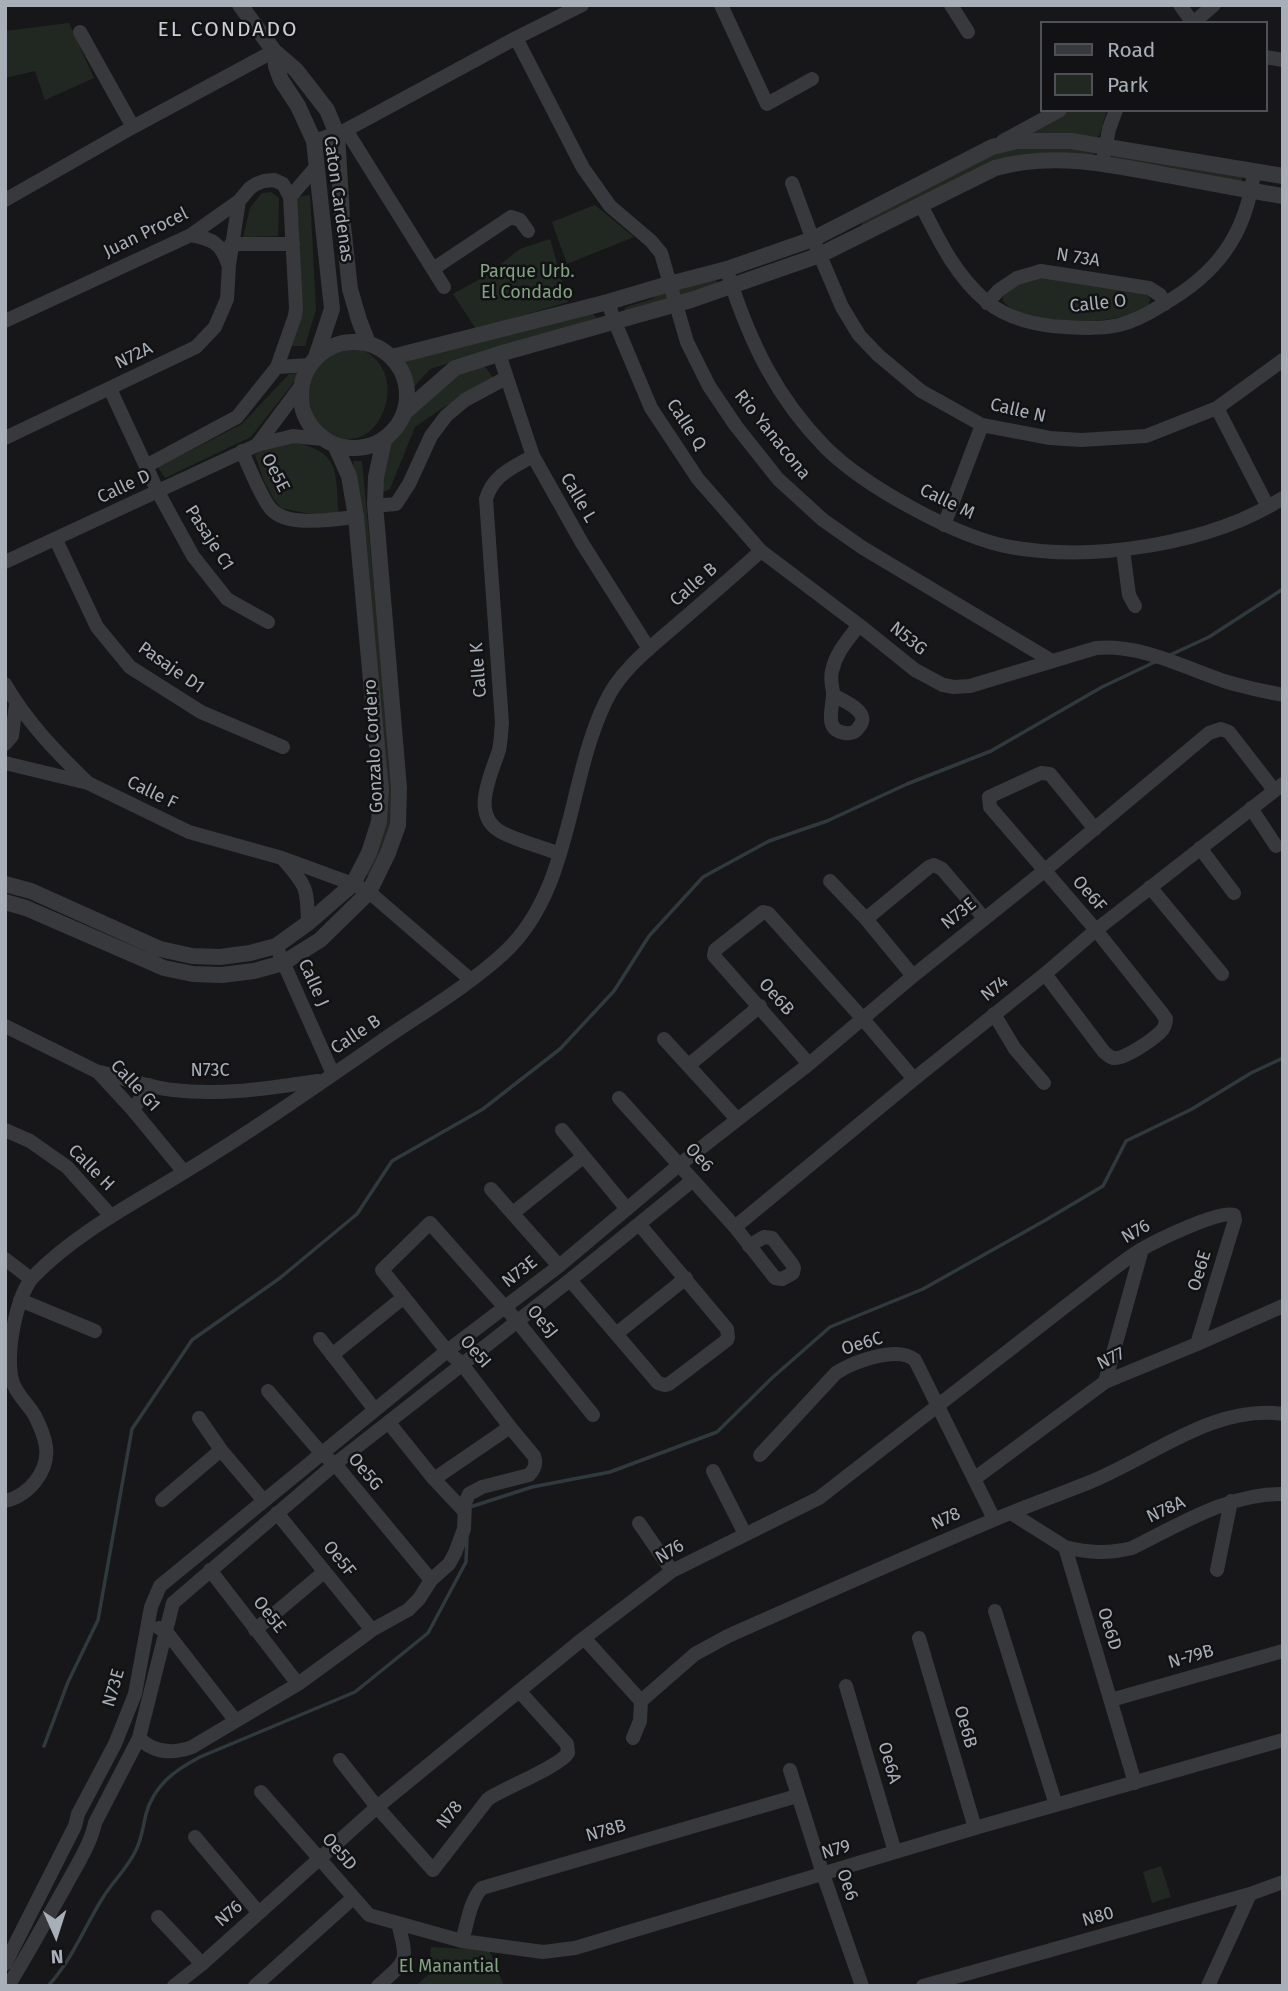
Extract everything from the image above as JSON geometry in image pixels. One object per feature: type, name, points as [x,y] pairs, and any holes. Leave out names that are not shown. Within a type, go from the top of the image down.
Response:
[{"type":"street","name":"Caton Cardenas","points":[[240,5],[274,51],[296,71],[327,110],[444,287]]},
{"type":"street","points":[[314,141],[341,132],[582,5]]},
{"type":"street","points":[[721,5],[766,104],[812,79]]},
{"type":"street","points":[[951,5],[968,32]]},
{"type":"street","points":[[1180,5],[1192,21]]},
{"type":"street","points":[[1195,21],[1214,5]]},
{"type":"street","points":[[80,32],[133,127]]},
{"type":"street","name":"Rio Yanacona","points":[[516,38],[583,168],[610,206],[651,241],[660,253],[687,342],[709,386],[778,479],[824,520],[863,548],[1052,662]]},
{"type":"street","name":"Caton Cardenas","points":[[274,51],[281,80],[298,106],[314,141],[332,309],[313,361]]},
{"type":"street","points":[[5,200],[274,51]]},
{"type":"street","points":[[392,357],[816,247],[1056,112]]},
{"type":"street","points":[[1104,163],[1105,146],[1115,112]]},
{"type":"street","name":"Caton Cardenas","points":[[341,132],[342,216],[350,289],[368,343]]},
{"type":"street","points":[[992,147],[1017,141],[1071,141],[1283,176]]},
{"type":"street","points":[[405,412],[455,368],[732,286],[816,247],[921,205],[995,168],[1014,163],[1040,159],[1104,163],[1283,196]]},
{"type":"street","points":[[146,466],[237,417],[277,368],[295,316],[290,197],[316,167]]},
{"type":"street","name":"Calle O","points":[[921,205],[959,275],[988,303],[1027,321],[1054,327],[1089,328],[1117,325],[1140,318],[1196,284],[1236,236],[1252,191],[1254,172]]},
{"type":"street","name":"Juan Procel","points":[[5,321],[191,234],[239,201],[250,188],[264,181],[274,180],[283,184],[290,197]]},
{"type":"street","name":"Calle N","points":[[792,183],[842,307],[859,335],[920,391],[982,425],[1050,438],[1112,439],[1146,436],[1217,408],[1283,360]]},
{"type":"street","name":"N72A","points":[[5,438],[196,347],[209,334],[215,327],[227,299],[231,244],[239,201]]},
{"type":"street","points":[[322,218],[342,216]]},
{"type":"street","points":[[433,269],[511,218],[520,220],[528,230]]},
{"type":"street","points":[[191,234],[215,243],[223,250],[229,265]]},
{"type":"street","points":[[231,244],[293,244]]},
{"type":"street","name":"Calle M","points":[[727,269],[744,323],[759,354],[786,400],[804,424],[827,449],[882,491],[944,525],[1010,547],[1061,552],[1123,550],[1156,545],[1219,528],[1283,498]]},
{"type":"street","name":"N 73A","points":[[988,303],[999,290],[1017,278],[1041,271],[1149,288],[1160,295],[1165,304]]},
{"type":"street","points":[[328,276],[349,274]]},
{"type":"street","name":"Calle Q","points":[[608,302],[651,408],[698,479],[761,551]]},
{"type":"street","points":[[257,445],[301,386],[313,361],[328,348],[343,342],[368,343],[392,357],[405,376],[408,394],[405,412],[397,428],[384,440],[352,448],[329,442],[309,425],[302,406],[301,386]]},
{"type":"street","name":"Calle L","points":[[499,354],[533,456],[582,542],[649,649]]},
{"type":"street","points":[[277,368],[313,361]]},
{"type":"street","points":[[375,504],[396,504],[409,484],[431,436],[446,416],[465,400],[506,378]]},
{"type":"street","points":[[110,389],[158,492]]},
{"type":"street","points":[[1217,408],[1268,507]]},
{"type":"street","points":[[944,525],[982,425]]},
{"type":"street","name":"Calle D","points":[[5,562],[257,445],[293,436],[329,442]]},
{"type":"street","name":"Gonzalo Cordero","points":[[5,902],[26,908],[164,968],[193,974],[222,975],[254,971],[283,963],[320,940],[369,892],[398,825],[399,788],[375,504],[376,477],[384,440]]},
{"type":"street","name":"Gonzalo Cordero","points":[[5,884],[31,891],[160,949],[192,956],[220,957],[276,946],[353,884],[369,853],[379,822],[381,790],[356,517],[349,476],[329,442]]},
{"type":"street","name":"Oe5E","points":[[242,451],[271,510],[283,517],[299,520],[356,517]]},
{"type":"street","name":"Calle K","points":[[533,456],[502,473],[494,481],[486,499],[502,723],[500,746],[484,797],[484,807],[492,825],[502,833],[560,854]]},
{"type":"street","name":"Pasaje C1","points":[[158,492],[193,556],[227,599],[268,622]]},
{"type":"street","name":"Pasaje D1","points":[[56,540],[97,627],[130,667],[201,712],[284,747]]},
{"type":"street","points":[[1123,550],[1129,595],[1135,606]]},
{"type":"street","name":"N53G","points":[[761,551],[932,681],[954,687],[979,684],[1052,662]]},
{"type":"street","name":"Calle B","points":[[5,1501],[25,1492],[37,1480],[47,1448],[36,1418],[13,1383],[9,1350],[20,1300],[31,1279],[65,1248],[111,1216],[184,1172],[328,1077],[471,980],[506,951],[541,904],[560,854],[595,726],[615,682],[761,551]]},
{"type":"street","points":[[833,695],[830,684],[834,661],[859,625]]},
{"type":"street","points":[[1052,662],[1096,648],[1123,648],[1243,687],[1283,695]]},
{"type":"street","points":[[5,684],[16,704],[48,745],[88,783]]},
{"type":"street","points":[[5,744],[12,737],[16,704]]},
{"type":"street","name":"N73E","points":[[8,1986],[14,1958],[75,1826],[78,1814],[115,1744],[135,1694],[151,1607],[160,1586],[447,1350],[559,1266],[679,1165],[809,1063],[1209,733],[1221,729],[1229,732],[1280,782]]},
{"type":"street","name":"Calle F","points":[[5,763],[88,783],[189,832],[282,858],[353,884],[369,892],[471,980]]},
{"type":"street","name":"Oe6F","points":[[1045,974],[1111,1058],[1134,1051],[1159,1034],[1164,1027],[1166,1019],[1162,1013],[1096,930],[990,807],[988,801],[991,795],[1041,773],[1049,774],[1095,829]]},
{"type":"street","name":"N74","points":[[735,1227],[1280,782]]},
{"type":"street","points":[[1251,808],[1276,846]]},
{"type":"street","points":[[1200,848],[1234,893]]},
{"type":"street","points":[[282,858],[302,881],[307,893],[307,923]]},
{"type":"street","points":[[866,919],[934,865],[943,869],[984,918]]},
{"type":"street","points":[[830,881],[866,919],[913,976]]},
{"type":"street","points":[[1150,887],[1222,974]]},
{"type":"street","name":"Oe6B","points":[[809,1063],[714,956],[715,950],[761,912],[768,913],[863,1019]]},
{"type":"street","name":"Calle J","points":[[276,946],[328,1077]]},
{"type":"street","points":[[689,1065],[760,1006]]},
{"type":"street","points":[[994,1014],[1015,1049],[1044,1083]]},
{"type":"street","points":[[863,1019],[914,1079]]},
{"type":"street","name":"Calle G1","points":[[5,1026],[98,1072],[184,1172]]},
{"type":"street","points":[[664,1039],[737,1119]]},
{"type":"street","name":"N73C","points":[[98,1072],[170,1090],[207,1093],[255,1090],[328,1077]]},
{"type":"street","points":[[133,1110],[149,1084]]},
{"type":"street","name":"Oe6","points":[[619,1098],[749,1245]]},
{"type":"street","name":"Calle H","points":[[5,1130],[30,1141],[67,1167],[111,1216]]},
{"type":"street","points":[[562,1130],[626,1209]]},
{"type":"street","points":[[513,1213],[583,1157]]},
{"type":"street","name":"N73E","points":[[14,1958],[83,1854],[95,1823],[139,1738],[173,1603],[335,1464],[693,1180]]},
{"type":"street","points":[[491,1189],[559,1266]]},
{"type":"street","name":"N76","points":[[174,1986],[377,1807],[584,1638],[672,1571],[820,1498],[1097,1281],[1142,1249],[1227,1213]]},
{"type":"street","name":"Oe6E","points":[[1197,1345],[1235,1220],[1234,1215],[1227,1213]]},
{"type":"street","name":"Oe5J","points":[[382,1270],[430,1223],[517,1321],[593,1415]]},
{"type":"street","points":[[570,1280],[658,1383],[669,1384],[727,1340],[727,1329],[639,1224]]},
{"type":"street","points":[[1105,1382],[1142,1249]]},
{"type":"street","points":[[5,1259],[31,1279]]},
{"type":"street","name":"Oe5I","points":[[382,1270],[447,1350],[462,1364],[536,1461],[529,1475],[472,1491],[464,1511]]},
{"type":"street","points":[[616,1334],[686,1278]]},
{"type":"street","points":[[332,1355],[404,1297]]},
{"type":"street","points":[[20,1300],[95,1331]]},
{"type":"street","name":"N77","points":[[974,1479],[1105,1382],[1283,1306]]},
{"type":"street","points":[[320,1339],[375,1410]]},
{"type":"street","name":"Oe6C","points":[[760,1455],[836,1373],[850,1364],[904,1353],[915,1360],[994,1519]]},
{"type":"street","name":"Oe5G","points":[[268,1391],[322,1454],[335,1464],[431,1580]]},
{"type":"street","name":"N78","points":[[641,1700],[709,1645],[994,1519],[1093,1481],[1211,1423],[1238,1414],[1283,1414]]},
{"type":"street","points":[[199,1418],[221,1450],[264,1501]]},
{"type":"street","points":[[139,1738],[156,1749],[176,1752],[192,1747],[298,1684],[372,1630],[408,1610],[431,1580],[449,1564],[464,1529],[464,1511],[389,1423]]},
{"type":"street","points":[[434,1479],[510,1427]]},
{"type":"street","points":[[162,1500],[221,1450]]},
{"type":"street","points":[[713,1471],[745,1534]]},
{"type":"street","name":"N78A","points":[[1065,1547],[1101,1553],[1132,1548],[1231,1502],[1256,1496],[1283,1494]]},
{"type":"street","points":[[1217,1570],[1231,1502]]},
{"type":"street","name":"Oe5F","points":[[277,1513],[372,1630]]},
{"type":"street","points":[[1011,1513],[1065,1547]]},
{"type":"street","points":[[639,1523],[672,1571]]},
{"type":"street","name":"Oe6D","points":[[1065,1547],[1135,1783]]},
{"type":"street","name":"Oe5E","points":[[210,1570],[298,1684]]},
{"type":"street","points":[[256,1630],[324,1572]]},
{"type":"street","points":[[995,1611],[1056,1805]]},
{"type":"street","points":[[147,1627],[165,1629],[235,1720]]},
{"type":"street","points":[[584,1638],[641,1700],[640,1721],[633,1738]]},
{"type":"street","name":"Oe6B","points":[[919,1638],[975,1828]]},
{"type":"street","name":"N-79B","points":[[1111,1700],[1283,1651]]},
{"type":"street","name":"Oe6A","points":[[846,1686],[895,1852]]},
{"type":"street","name":"N78","points":[[377,1807],[433,1870],[488,1798],[560,1761],[568,1753],[567,1744],[520,1692]]},
{"type":"street","name":"N79","points":[[398,1923],[462,1941],[543,1952],[562,1951],[1283,1740]]},
{"type":"street","points":[[341,1760],[377,1807]]},
{"type":"street","name":"Oe6","points":[[790,1770],[822,1874],[862,1986]]},
{"type":"street","name":"Oe5D","points":[[261,1791],[369,1915],[398,1923]]},
{"type":"street","name":"N78B","points":[[462,1941],[478,1891],[482,1888],[797,1796]]},
{"type":"street","points":[[75,1826],[92,1835]]},
{"type":"street","points":[[195,1837],[259,1913]]},
{"type":"street","points":[[64,1846],[83,1854]]},
{"type":"street","name":"N80","points":[[923,1986],[1250,1894],[1283,1882]]},
{"type":"street","points":[[1208,1986],[1250,1894]]},
{"type":"street","points":[[255,1986],[354,1898]]},
{"type":"street","points":[[158,1917],[202,1964]]},
{"type":"street","points":[[378,1986],[403,1964],[405,1954],[398,1923]]},
{"type":"green space","points":[[69,23],[94,78],[45,100],[35,71],[5,78],[5,31]]},
{"type":"green space","points":[[1065,112],[1106,112],[1100,134],[1093,141],[1021,135]]},
{"type":"green space","points":[[1049,144],[1095,153],[1091,158],[1038,156],[825,247],[827,242],[861,226],[864,218],[1001,150]]},
{"type":"green space","points":[[1117,152],[1241,175],[1242,180],[1239,185],[1113,162],[1111,157]]},
{"type":"green space","points":[[271,192],[279,198],[278,236],[243,237],[250,208],[262,193]]},
{"type":"green space","points":[[310,195],[316,310],[305,346],[291,346],[297,197]]},
{"type":"green space","points":[[595,205],[634,237],[567,264],[552,222]]},
{"type":"green space","name":"Parque Urb. El Condado","points":[[550,239],[568,302],[476,329],[453,294],[487,275],[520,249]]},
{"type":"green space","points":[[1041,277],[1145,293],[1150,299],[1149,305],[1119,317],[1098,321],[1074,321],[1031,316],[1014,310],[1003,301],[1003,294],[1019,283]]},
{"type":"green space","points":[[713,278],[718,282],[715,288],[627,312],[624,310],[652,299],[658,293]]},
{"type":"green space","points":[[590,311],[597,318],[430,369],[412,389],[407,367],[401,358]]},
{"type":"green space","points":[[353,347],[372,356],[383,371],[388,388],[385,406],[378,422],[366,434],[351,439],[333,435],[318,424],[307,391],[318,363],[333,352]]},
{"type":"green space","points":[[483,364],[494,379],[415,427],[390,489],[377,495],[388,445],[408,413],[457,372]]},
{"type":"green space","points":[[301,373],[251,437],[165,478],[158,467],[242,424],[289,374]]},
{"type":"green space","points":[[293,442],[309,446],[328,458],[336,476],[339,515],[281,508],[273,498],[255,455],[261,450]]},
{"type":"green space","points":[[353,461],[362,461],[393,789],[391,822],[371,877],[361,873],[384,789]]},
{"type":"green space","points":[[1161,1866],[1171,1897],[1152,1903],[1143,1872]]},
{"type":"green space","name":"El Manantial","points":[[431,1947],[489,1950],[504,1986],[415,1986],[428,1975]]},
{"type":"waterway","points":[[1170,655],[1209,637],[1283,589]]},
{"type":"waterway","points":[[44,1746],[68,1682],[98,1620],[132,1429],[192,1340],[280,1278],[357,1214],[392,1161],[483,1109],[560,1049],[614,991],[649,936],[703,877],[769,841],[827,821],[907,784],[991,751],[1102,687],[1157,661]]},
{"type":"waterway","points":[[470,1507],[532,1487],[610,1472],[717,1432],[773,1377],[830,1327],[923,1289],[1103,1186],[1126,1141],[1192,1109],[1251,1073],[1283,1058]]},
{"type":"waterway","points":[[48,1986],[71,1955],[106,1893],[133,1857],[146,1814],[160,1787],[182,1767],[200,1757],[355,1692],[428,1633],[466,1562],[467,1538]]},
{"type":"district","name":"EL CONDADO","points":[[228,30]]}]
